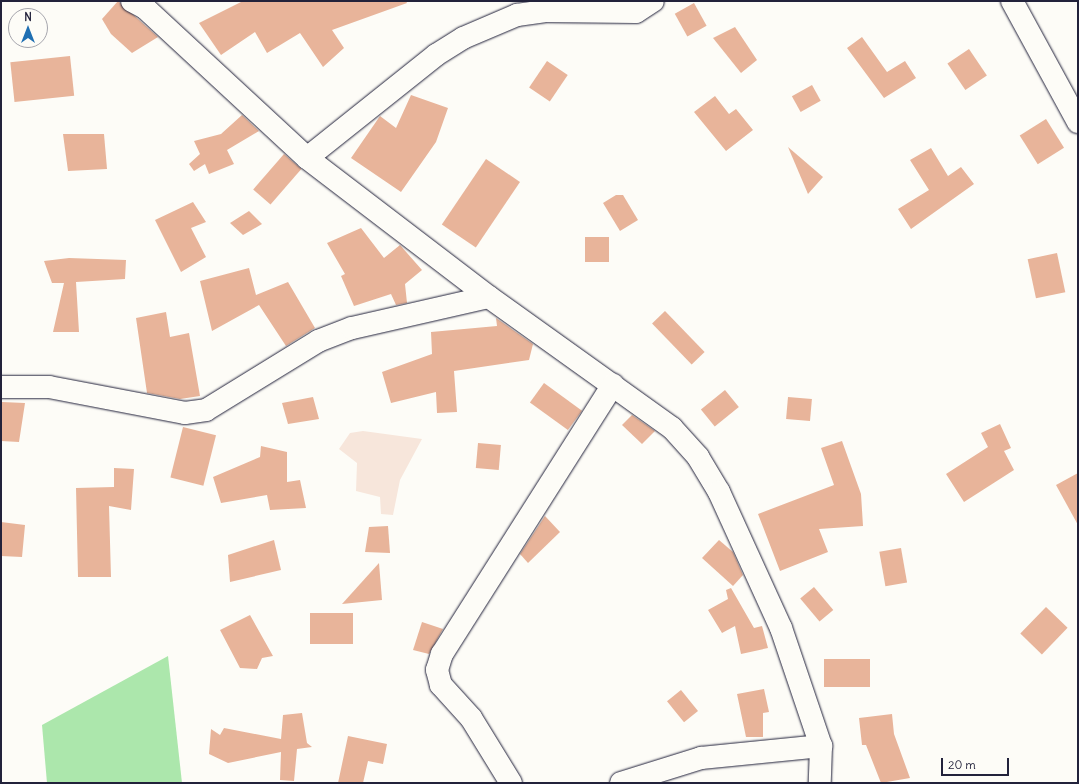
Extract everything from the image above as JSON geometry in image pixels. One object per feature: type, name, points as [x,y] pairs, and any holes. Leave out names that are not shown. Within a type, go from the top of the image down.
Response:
[{"type":"street","points":[[132,1],[145,8],[307,158],[489,296],[672,428],[698,457],[719,492],[781,628],[821,746],[820,783]]},
{"type":"street","points":[[307,158],[436,55],[464,38],[517,15],[544,11],[636,12],[653,1]]},
{"type":"street","points":[[1012,1],[1078,122]]},
{"type":"street","points":[[1,387],[48,387],[185,413],[206,410],[318,341],[352,328],[489,296]]},
{"type":"street","points":[[511,783],[471,718],[442,685],[437,670],[442,654],[613,386]]},
{"type":"street","points":[[621,783],[701,758],[821,746]]},
{"type":"shaded area","points":[[363,431],[422,439],[400,480],[393,515],[381,514],[380,497],[356,491],[357,463],[339,449],[350,433]]},
{"type":"green space","points":[[168,656],[182,783],[47,783],[42,725]]},
{"type":"building","points":[[118,1],[158,37],[132,53],[111,34],[102,19]]},
{"type":"building","points":[[243,1],[406,1],[407,3],[332,30],[344,48],[323,67],[300,33],[267,53],[255,32],[221,55],[199,23]]},
{"type":"building","points":[[694,3],[707,26],[687,36],[675,14]]},
{"type":"building","points":[[735,27],[757,60],[741,73],[713,38]]},
{"type":"building","points":[[862,37],[887,72],[905,61],[916,78],[884,98],[847,48]]},
{"type":"building","points":[[969,49],[987,76],[965,90],[947,64]]},
{"type":"building","points":[[70,56],[74,96],[15,102],[10,62]]},
{"type":"building","points":[[547,61],[568,75],[550,102],[529,88]]},
{"type":"building","points":[[812,85],[821,101],[801,112],[792,96]]},
{"type":"building","points":[[411,95],[448,108],[436,142],[401,192],[351,158],[380,116],[396,128]]},
{"type":"building","points":[[715,96],[729,114],[736,109],[753,130],[726,151],[694,112]]},
{"type":"building","points":[[242,115],[259,131],[227,150],[234,164],[209,174],[205,164],[194,171],[189,164],[200,154],[194,141],[221,134]]},
{"type":"building","points":[[1046,119],[1064,148],[1038,164],[1020,135]]},
{"type":"building","points":[[63,134],[104,134],[107,169],[68,171]]},
{"type":"building","points":[[788,147],[823,177],[808,194]]},
{"type":"building","points":[[931,148],[948,176],[961,167],[974,184],[911,229],[898,209],[929,190],[910,160]]},
{"type":"building","points":[[284,154],[301,169],[271,205],[253,189]]},
{"type":"building","points":[[486,159],[520,182],[476,247],[442,224]]},
{"type":"building","points":[[616,195],[623,195],[638,220],[620,231],[603,203]]},
{"type":"building","points":[[193,202],[206,222],[191,228],[206,257],[181,272],[155,220]]},
{"type":"building","points":[[249,211],[262,224],[243,235],[230,223]]},
{"type":"building","points":[[361,228],[384,258],[400,245],[422,270],[405,284],[407,303],[396,305],[391,294],[354,306],[341,276],[345,274],[327,243]]},
{"type":"building","points":[[585,237],[609,237],[609,262],[585,262]]},
{"type":"building","points":[[1057,253],[1065,292],[1036,298],[1028,259]]},
{"type":"building","points":[[69,258],[126,260],[125,279],[76,282],[79,332],[53,332],[64,283],[52,283],[44,261]]},
{"type":"building","points":[[249,268],[256,295],[288,282],[315,328],[286,346],[259,305],[212,331],[200,281]]},
{"type":"building","points":[[665,311],[705,352],[692,365],[652,324]]},
{"type":"building","points":[[166,312],[170,337],[189,333],[200,396],[180,399],[147,393],[136,318]]},
{"type":"building","points":[[496,318],[533,344],[529,360],[454,371],[457,412],[437,413],[436,392],[391,403],[382,372],[432,354],[431,332],[497,326]]},
{"type":"building","points":[[544,383],[582,411],[568,430],[530,402]]},
{"type":"building","points":[[725,390],[739,407],[715,427],[701,410]]},
{"type":"building","points":[[313,397],[319,419],[288,424],[282,403]]},
{"type":"building","points":[[788,397],[812,399],[810,421],[786,419]]},
{"type":"building","points":[[2,402],[25,403],[19,442],[1,441]]},
{"type":"building","points":[[632,415],[655,431],[642,444],[622,425]]},
{"type":"building","points":[[1000,424],[1011,448],[1004,451],[1014,470],[964,502],[946,474],[988,447],[981,433]]},
{"type":"building","points":[[183,427],[216,435],[203,486],[170,477]]},
{"type":"building","points":[[842,441],[861,494],[863,526],[819,529],[828,552],[780,571],[758,514],[834,485],[821,448]]},
{"type":"building","points":[[478,443],[501,445],[499,470],[476,468]]},
{"type":"building","points":[[261,446],[287,452],[287,482],[300,480],[306,508],[270,510],[267,495],[221,503],[213,477],[260,457]]},
{"type":"building","points":[[114,468],[134,469],[131,510],[109,506],[111,577],[78,577],[76,488],[114,487]]},
{"type":"building","points":[[1078,473],[1078,525],[1056,485]]},
{"type":"building","points":[[545,516],[560,532],[528,563],[520,554]]},
{"type":"building","points":[[1,522],[25,525],[22,557],[1,556]]},
{"type":"building","points":[[388,526],[390,553],[365,552],[369,527]]},
{"type":"building","points":[[274,540],[281,570],[230,582],[228,555]]},
{"type":"building","points":[[719,540],[733,552],[743,575],[733,586],[702,558]]},
{"type":"building","points":[[901,548],[907,582],[885,586],[879,552]]},
{"type":"building","points":[[379,563],[382,600],[342,604]]},
{"type":"building","points":[[814,587],[833,610],[819,622],[800,599]]},
{"type":"building","points":[[731,588],[754,628],[762,626],[768,648],[741,654],[735,626],[722,633],[708,610],[728,599],[726,590]]},
{"type":"building","points":[[1046,607],[1068,628],[1042,654],[1020,634]]},
{"type":"building","points":[[310,613],[353,613],[353,644],[310,644]]},
{"type":"building","points":[[250,615],[273,656],[262,658],[257,669],[240,668],[220,630]]},
{"type":"building","points":[[422,622],[443,629],[429,654],[413,650]]},
{"type":"building","points":[[824,659],[870,659],[870,687],[824,687]]},
{"type":"building","points":[[764,689],[769,712],[763,713],[763,737],[746,737],[737,694]]},
{"type":"building","points":[[681,690],[698,711],[684,722],[667,701]]},
{"type":"building","points":[[302,713],[307,743],[312,747],[297,749],[294,781],[280,780],[281,752],[228,763],[209,754],[211,729],[220,735],[224,728],[281,739],[283,715]]},
{"type":"building","points":[[892,714],[894,734],[910,778],[881,783],[866,745],[862,745],[859,718]]},
{"type":"building","points":[[348,736],[387,744],[383,764],[368,761],[363,783],[338,783]]}]
